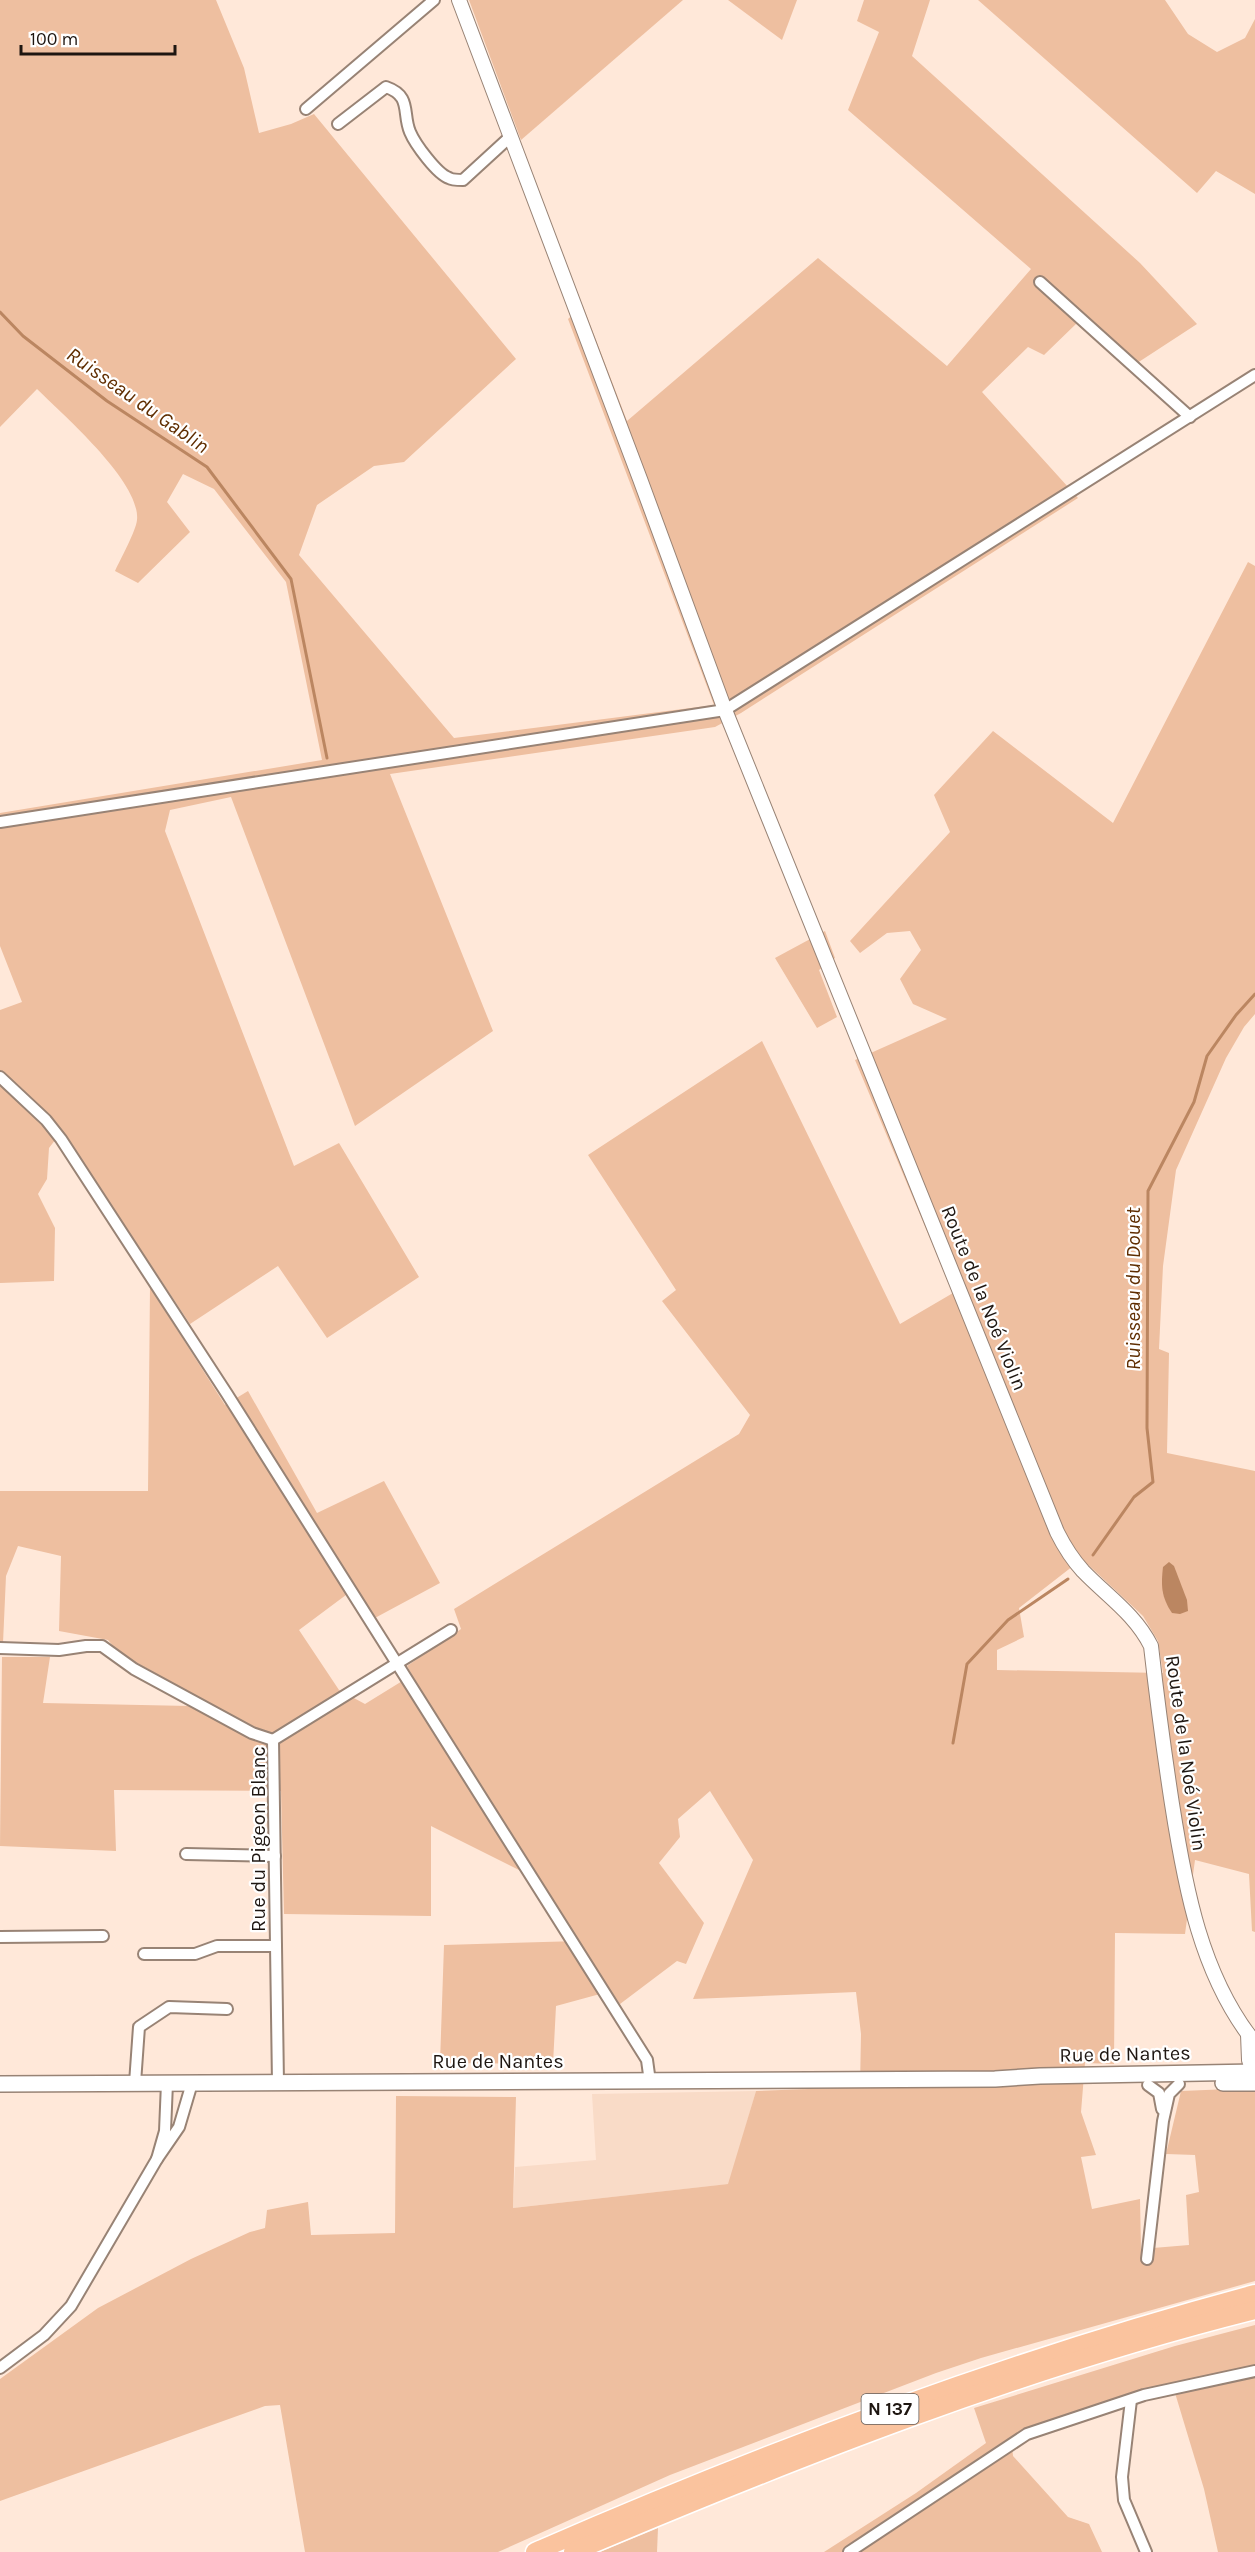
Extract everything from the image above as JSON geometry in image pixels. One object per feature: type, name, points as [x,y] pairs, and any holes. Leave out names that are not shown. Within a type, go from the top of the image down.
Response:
[{"type":"highway","name":"N 137","points":[[535,2552],[760,2459],[937,2392],[1105,2337],[1255,2295]]},
{"type":"highway","name":"N 137","points":[[573,2552],[800,2459],[969,2396],[1130,2344],[1255,2310]]},
{"type":"main road","name":"Rue de Nantes","points":[[1165,2086],[1229,2076]]},
{"type":"main road","name":"Rue de Nantes","points":[[0,2084],[995,2079],[1040,2083],[1165,2086],[1229,2076],[1254,2077]]},
{"type":"main road","points":[[1165,2086],[1254,2077]]},
{"type":"street","points":[[306,110],[434,0]]},
{"type":"street","name":"Route de la Noé Violin","points":[[459,0],[512,136],[725,710],[1057,1532],[1067,1552],[1082,1570],[1129,1614],[1142,1629],[1150,1646],[1179,1849],[1193,1913],[1217,1983],[1250,2042],[1254,2077]]},
{"type":"street","points":[[338,123],[386,87],[396,90],[406,106],[410,131],[429,160],[448,178],[463,180],[512,136]]},
{"type":"street","points":[[1040,282],[1190,417]]},
{"type":"street","points":[[0,822],[725,710],[1255,375]]},
{"type":"street","points":[[0,1077],[46,1120],[61,1139],[233,1404],[647,2060],[650,2082]]},
{"type":"street","name":"Rue du Pigeon Blanc","points":[[278,2083],[273,1740],[451,1630]]},
{"type":"street","points":[[0,1648],[59,1650],[102,1646],[134,1669],[252,1733],[273,1740]]},
{"type":"street","points":[[186,1854],[276,1856]]},
{"type":"street","points":[[0,1937],[103,1936]]},
{"type":"street","points":[[144,1954],[195,1954],[217,1946],[276,1946]]},
{"type":"street","points":[[135,2083],[139,2026],[169,2007],[227,2009]]},
{"type":"street","points":[[1250,2042],[1241,2065],[1229,2076],[1255,2091]]},
{"type":"street","points":[[158,2159],[165,2131],[167,2083]]},
{"type":"street","points":[[0,2368],[44,2336],[71,2307],[179,2127],[192,2083]]},
{"type":"street","points":[[1147,2259],[1165,2086]]},
{"type":"street","points":[[849,2552],[1027,2434],[1144,2395],[1255,2371]]},
{"type":"street","points":[[1131,2400],[1122,2477],[1124,2500],[1146,2552]]},
{"type":"shaded area","points":[[0,0],[216,0],[244,68],[259,133],[291,124],[314,114],[516,359],[404,462],[374,466],[317,505],[299,555],[454,738],[714,705],[568,319],[583,306],[627,421],[818,258],[947,366],[1031,269],[848,110],[879,32],[857,21],[864,0],[930,0],[912,56],[1140,263],[1197,324],[1128,369],[1078,322],[1044,355],[1028,347],[982,392],[1078,498],[741,713],[715,727],[390,774],[493,1031],[355,1126],[231,797],[170,810],[165,831],[294,1166],[339,1143],[419,1277],[327,1338],[278,1266],[190,1324],[62,1131],[49,1148],[47,1179],[38,1194],[55,1228],[54,1281],[0,1283],[0,1010],[22,1002],[0,946],[0,813],[322,760],[286,582],[214,489],[183,474],[167,502],[190,532],[138,583],[115,571],[136,525],[135,505],[127,487],[98,450],[37,389],[0,427]]},
{"type":"shaded area","points":[[469,0],[683,0],[521,140]]},
{"type":"shaded area","points":[[728,0],[797,0],[782,40]]},
{"type":"shaded area","points":[[978,0],[1165,0],[1188,34],[1217,52],[1245,38],[1255,19],[1255,194],[1216,171],[1197,193]]},
{"type":"shaded area","points":[[1248,562],[1255,566],[1255,1014],[1244,1027],[1226,1058],[1176,1170],[1163,1266],[1159,1349],[1169,1353],[1167,1453],[1255,1471],[1255,1932],[1252,1931],[1249,1874],[1195,1860],[1185,1934],[1115,1933],[1114,2064],[1085,2063],[1081,2112],[1096,2155],[1081,2157],[1092,2209],[1140,2199],[1141,2249],[1189,2245],[1186,2195],[1199,2192],[1195,2155],[1166,2154],[1181,2091],[1255,2088],[1255,2281],[981,2358],[936,2373],[670,2475],[498,2552],[305,2552],[280,2405],[265,2406],[0,2501],[0,2379],[98,2308],[191,2259],[250,2232],[265,2228],[267,2210],[308,2202],[311,2235],[395,2233],[396,2096],[516,2097],[513,2208],[728,2184],[756,2091],[860,2087],[861,2034],[856,1992],[693,1999],[753,1860],[710,1791],[678,1819],[680,1837],[659,1863],[704,1923],[686,1964],[677,1961],[620,2004],[611,1991],[556,2006],[553,2064],[440,2063],[444,1945],[579,1941],[541,1881],[431,1826],[431,1916],[284,1914],[281,1791],[114,1790],[116,1851],[0,1846],[2,1657],[50,1657],[43,1703],[190,1706],[193,1694],[119,1653],[108,1640],[59,1631],[61,1556],[18,1546],[6,1576],[3,1643],[0,1642],[0,1491],[148,1491],[150,1287],[225,1405],[248,1391],[317,1513],[384,1481],[440,1583],[373,1619],[354,1589],[299,1630],[339,1690],[365,1704],[412,1675],[407,1666],[461,1629],[454,1609],[739,1434],[750,1415],[662,1301],[676,1290],[588,1155],[762,1041],[900,1324],[953,1293],[855,1060],[947,1019],[913,1004],[900,979],[921,950],[910,931],[887,933],[860,953],[850,941],[950,832],[934,795],[993,731],[1113,823]],"holes":[[[1082,1559],[1143,1616],[1158,1641],[1163,1673],[997,1670],[997,1650],[1024,1637],[1019,1608]]]},
{"type":"shaded area","points":[[825,931],[835,958],[819,970],[837,1017],[817,1028],[775,958]]},
{"type":"shaded area","points":[[1169,1562],[1174,1566],[1187,1600],[1188,1611],[1180,1614],[1172,1613],[1163,1591],[1163,1567]]},
{"type":"shaded area","points":[[756,2091],[729,2184],[513,2208],[515,2167],[596,2160],[592,2094]]},
{"type":"shaded area","points":[[1255,2325],[1255,2552],[1218,2552],[1204,2489],[1172,2383],[1064,2415],[1011,2437],[1013,2456],[1068,2517],[1089,2524],[1102,2552],[824,2552],[916,2493],[986,2443],[974,2408],[1175,2346]]},
{"type":"shaded area","points":[[658,2528],[657,2552],[600,2552]]},
{"type":"waterway","name":"Ruisseau du Gablin","points":[[0,312],[23,336],[107,401],[207,467],[291,579],[327,758]]},
{"type":"waterway","name":"Ruisseau du Douet","points":[[1093,1555],[1134,1497],[1153,1482],[1147,1428],[1148,1191],[1194,1102],[1207,1056],[1236,1015],[1255,994]]},
{"type":"waterway","name":"Ruisseau du Douet","points":[[953,1743],[967,1664],[1008,1620],[1068,1579]]}]
